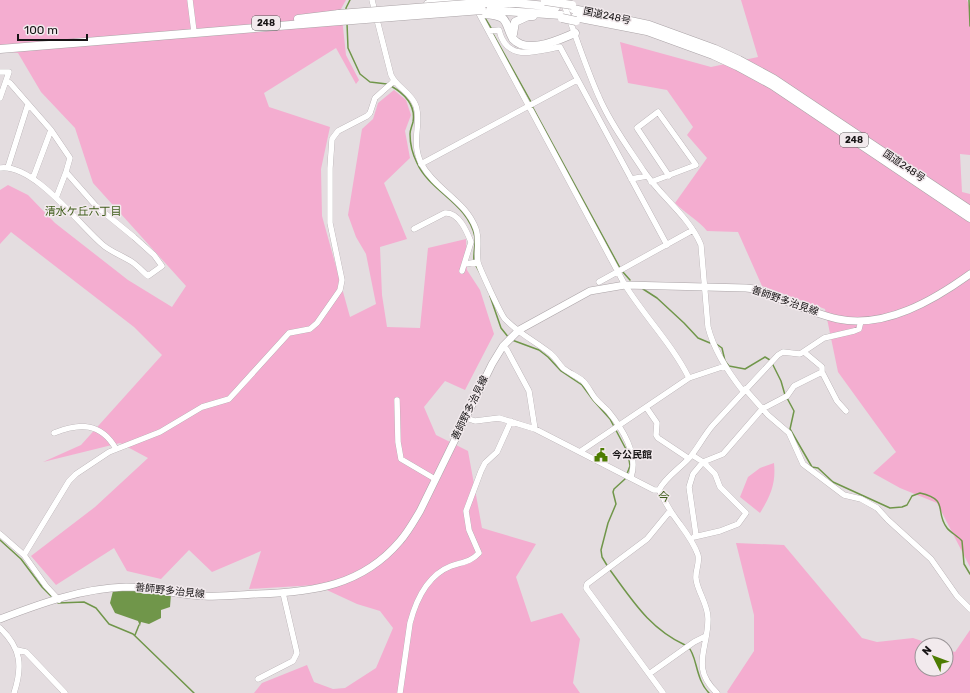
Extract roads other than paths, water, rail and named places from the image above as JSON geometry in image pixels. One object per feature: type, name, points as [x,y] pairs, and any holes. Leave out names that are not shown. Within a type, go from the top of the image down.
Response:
[{"type":"highway","points":[[390,10],[456,0]]},
{"type":"highway","points":[[530,0],[545,1],[575,12]]},
{"type":"highway","name":"国道248号","points":[[339,18],[390,10],[479,7],[516,3],[556,7],[641,30],[713,55],[772,85],[970,218]]},
{"type":"highway","name":"国道248号","points":[[0,49],[339,18],[470,11],[479,7],[562,17],[575,12],[649,25],[715,49],[739,60],[774,79],[970,210]]},
{"type":"highway","points":[[479,7],[504,19],[513,39],[525,46],[557,40],[575,33]]},
{"type":"highway","points":[[513,39],[514,22],[519,19],[528,16],[562,17]]},
{"type":"main road","name":"善師野多治見線","points":[[0,619],[59,600],[111,588],[149,588],[204,596],[283,593],[328,587],[362,572],[382,559],[407,532],[420,511],[492,364],[507,341],[519,330],[585,294],[625,285],[755,289],[825,315],[840,319],[861,321],[888,317],[901,312],[933,297],[970,274]]},
{"type":"street","points":[[190,0],[194,32]]},
{"type":"street","points":[[372,0],[392,82],[408,93],[416,106],[418,116],[416,144],[421,164],[428,174],[465,210],[476,229],[479,243],[475,263],[500,312],[506,320],[553,356],[563,368],[584,382],[631,452],[634,466],[631,477]]},
{"type":"street","points":[[562,0],[599,97],[647,176],[693,230],[701,245],[706,287],[708,327],[710,337],[725,366],[744,390],[762,409],[777,424],[789,433],[803,464],[844,495],[861,499],[877,508],[931,559],[958,596],[970,609]]},
{"type":"street","points":[[479,7],[621,269],[625,285],[637,304],[680,360],[689,378]]},
{"type":"street","points":[[492,31],[499,30],[501,38],[508,47],[524,54],[560,47],[667,245]]},
{"type":"street","points":[[0,72],[9,72],[0,98]]},
{"type":"street","points":[[421,164],[577,80]]},
{"type":"street","points":[[6,81],[10,83],[51,130],[70,158],[56,198]]},
{"type":"street","points":[[24,555],[69,481],[76,474],[116,448],[160,432],[202,407],[229,399],[289,333],[310,329],[317,323],[337,295],[342,280],[330,223],[332,139],[338,131],[367,116],[370,113],[375,98],[392,82]]},
{"type":"street","points":[[8,166],[28,104]]},
{"type":"street","points":[[652,182],[669,176],[696,166],[658,112],[637,128],[669,176]]},
{"type":"street","points":[[33,178],[51,130]]},
{"type":"street","points":[[0,168],[8,166],[33,178],[56,198],[104,246],[134,263],[148,276],[162,266],[154,255],[96,206],[66,172]]},
{"type":"street","points":[[631,179],[647,176]]},
{"type":"street","points":[[414,229],[449,213],[459,219],[471,242],[462,271]]},
{"type":"street","points":[[599,282],[693,230]]},
{"type":"street","points":[[471,242],[479,243]]},
{"type":"street","points":[[464,264],[475,263]]},
{"type":"street","points":[[659,490],[662,484],[690,457],[703,436],[778,354],[783,352],[793,355],[804,352],[824,338],[859,329],[861,321]]},
{"type":"street","points":[[507,341],[508,350],[529,391],[535,429]]},
{"type":"street","points":[[804,352],[822,367],[822,372],[833,394],[846,411]]},
{"type":"street","points":[[580,451],[689,378],[725,366]]},
{"type":"street","points":[[717,693],[708,684],[702,672],[702,656],[708,623],[707,608],[696,579],[698,560],[689,487],[693,474],[703,462],[723,454],[762,409],[787,396],[794,386],[822,372]]},
{"type":"street","points":[[397,400],[400,459],[435,479]]},
{"type":"street","points":[[646,407],[657,423],[656,435],[658,438],[690,457],[703,462],[715,474],[720,487],[746,513],[738,524],[720,531],[694,537]]},
{"type":"street","points":[[466,418],[475,421],[491,418],[511,421],[535,429],[654,490],[659,490]]},
{"type":"street","points":[[400,693],[410,623],[413,612],[426,587],[437,574],[447,568],[472,560],[479,553],[469,530],[466,511],[485,463],[496,452],[511,421]]},
{"type":"street","points":[[54,433],[74,426],[90,427],[111,440],[116,448]]},
{"type":"street","points":[[659,490],[670,510],[694,537]]},
{"type":"street","points":[[663,693],[586,588],[587,584],[647,539],[670,510]]},
{"type":"street","points":[[0,534],[24,555],[46,586],[59,600]]},
{"type":"street","points":[[258,679],[296,657],[297,653],[283,593]]},
{"type":"street","points":[[0,628],[8,636],[17,650],[19,668],[14,693]]},
{"type":"street","points":[[649,674],[687,647],[706,636]]},
{"type":"street","points":[[17,650],[26,652],[65,693]]},
{"type":"waterway","points":[[346,11],[350,0]]},
{"type":"waterway","points":[[969,0],[970,26]]},
{"type":"waterway","points":[[485,18],[491,28]]},
{"type":"waterway","points":[[347,23],[348,48],[360,74],[370,82],[387,84]]},
{"type":"waterway","points":[[492,32],[531,102]]},
{"type":"waterway","points":[[391,86],[405,96],[413,110],[413,122],[410,131],[410,138],[417,163],[423,173],[457,206],[471,225],[475,237],[474,261]]},
{"type":"waterway","points":[[532,106],[620,268]]},
{"type":"waterway","points":[[475,264],[480,273]]},
{"type":"waterway","points":[[622,271],[630,280]]},
{"type":"waterway","points":[[643,289],[657,298],[698,338],[710,343]]},
{"type":"waterway","points":[[490,296],[501,328],[509,338]]},
{"type":"waterway","points":[[512,340],[539,350],[561,371],[582,385],[610,419],[628,453],[630,466],[625,479],[614,489],[613,492],[616,504],[608,523],[601,550],[602,557],[608,567]]},
{"type":"waterway","points":[[715,343],[722,348],[725,361],[729,366],[745,369],[765,357],[770,360]]},
{"type":"waterway","points":[[772,363],[781,381],[785,395]]},
{"type":"waterway","points":[[787,398],[794,411],[790,429],[812,467],[818,468],[833,482],[890,508],[907,505],[912,496],[920,493],[935,499],[940,507],[943,522],[947,528],[962,541],[964,564],[970,574]]},
{"type":"waterway","points":[[0,540],[21,559],[42,587],[51,596]]},
{"type":"waterway","points":[[610,570],[643,613],[661,630],[685,645]]},
{"type":"waterway","points":[[58,603],[84,602],[96,608],[109,624],[133,634],[194,693]]},
{"type":"waterway","points":[[135,635],[139,625]]},
{"type":"waterway","points":[[688,647],[693,655],[701,681],[709,693]]},
{"type":"place","name":"今公民館","points":[[601,455]]},
{"type":"district","name":"清水ケ丘六丁目","points":[[83,211]]},
{"type":"district","name":"今","points":[[664,497]]}]
